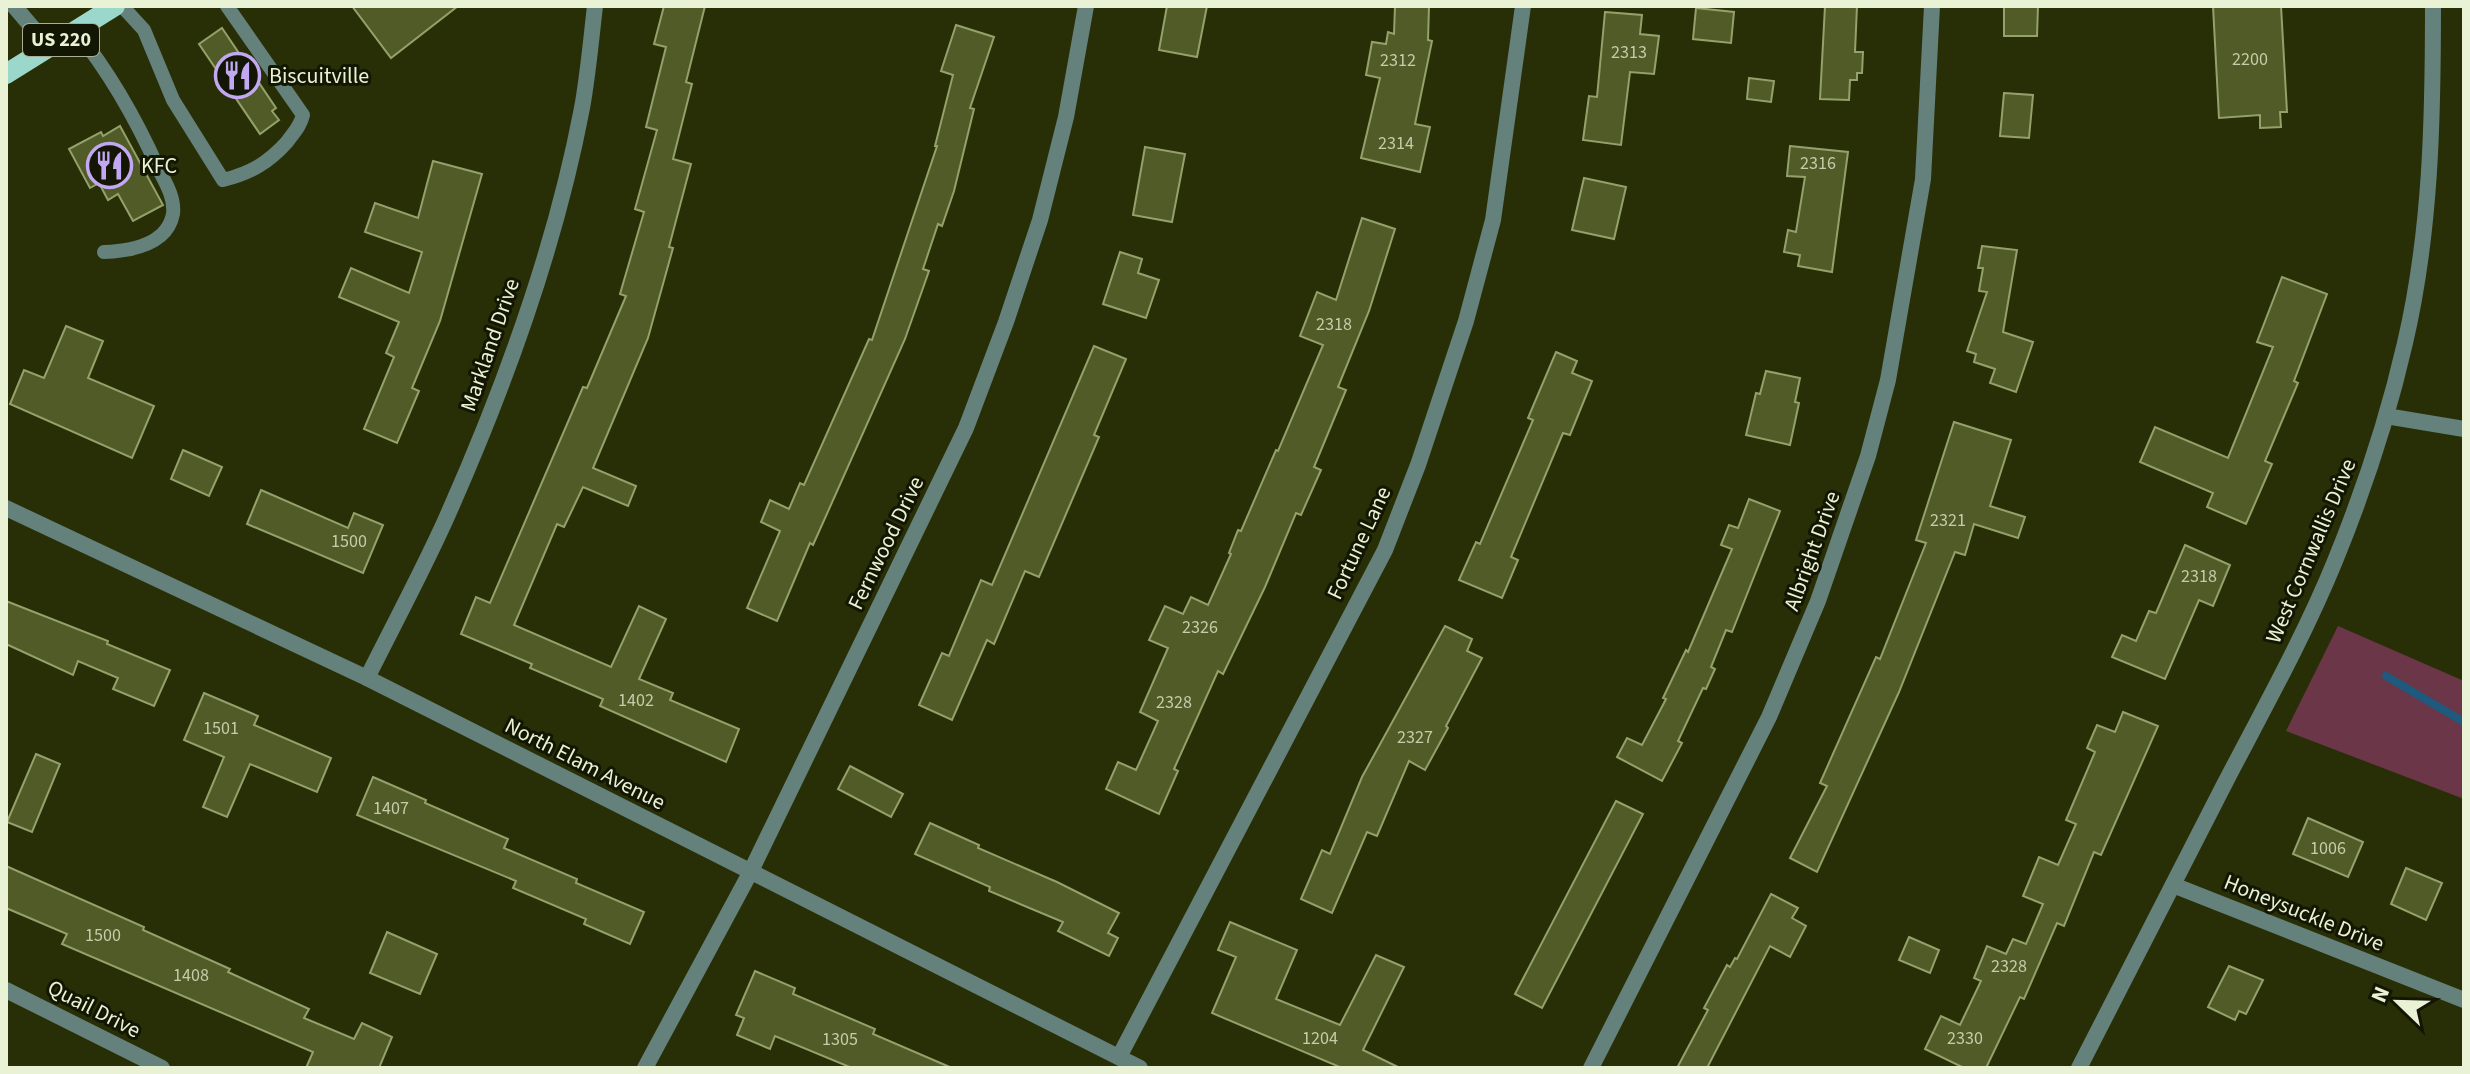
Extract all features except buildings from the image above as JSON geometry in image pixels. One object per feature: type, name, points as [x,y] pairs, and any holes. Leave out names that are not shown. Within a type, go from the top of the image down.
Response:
[{"type":"main road","name":"US 220","points":[[6,74],[115,6]]},
{"type":"street","points":[[14,6],[49,47]]},
{"type":"street","name":"Markland Drive","points":[[367,678],[444,523],[524,321],[580,118],[595,6]]},
{"type":"street","name":"Fernwood Drive","points":[[645,1068],[750,873],[975,404],[1040,220],[1066,117],[1086,6]]},
{"type":"street","name":"Fortune Lane","points":[[1119,1057],[1385,550],[1418,465],[1466,321],[1493,220],[1523,6]]},
{"type":"street","name":"Albright Drive","points":[[1591,1068],[1769,717],[1818,601],[1868,456],[1891,369],[1923,179],[1932,6]]},
{"type":"street","name":"West Cornwallis Drive","points":[[2079,1068],[2290,657],[2334,563],[2368,475],[2386,416],[2419,269],[2428,196],[2433,6]]},
{"type":"street","points":[[2386,416],[2464,429]]},
{"type":"street","name":"North Elam Avenue","points":[[6,508],[367,678],[1140,1068]]},
{"type":"street","name":"Honeysuckle Drive","points":[[2173,885],[2464,1000]]},
{"type":"street","name":"Quail Drive","points":[[6,990],[162,1068]]},
{"type":"lane","points":[[122,6],[144,30],[173,100],[223,180],[249,173],[273,159],[300,126],[303,115],[227,6]]},
{"type":"lane","points":[[76,31],[99,60],[137,122],[173,201],[173,217],[165,231],[146,246],[104,252]]},
{"type":"shaded area","points":[[2338,626],[2464,681],[2464,799],[2286,731]]},
{"type":"waterway","points":[[2386,676],[2464,722]]},
{"type":"place","name":"Biscuitville","points":[[238,76]]},
{"type":"place","name":"KFC","points":[[110,166]]}]
